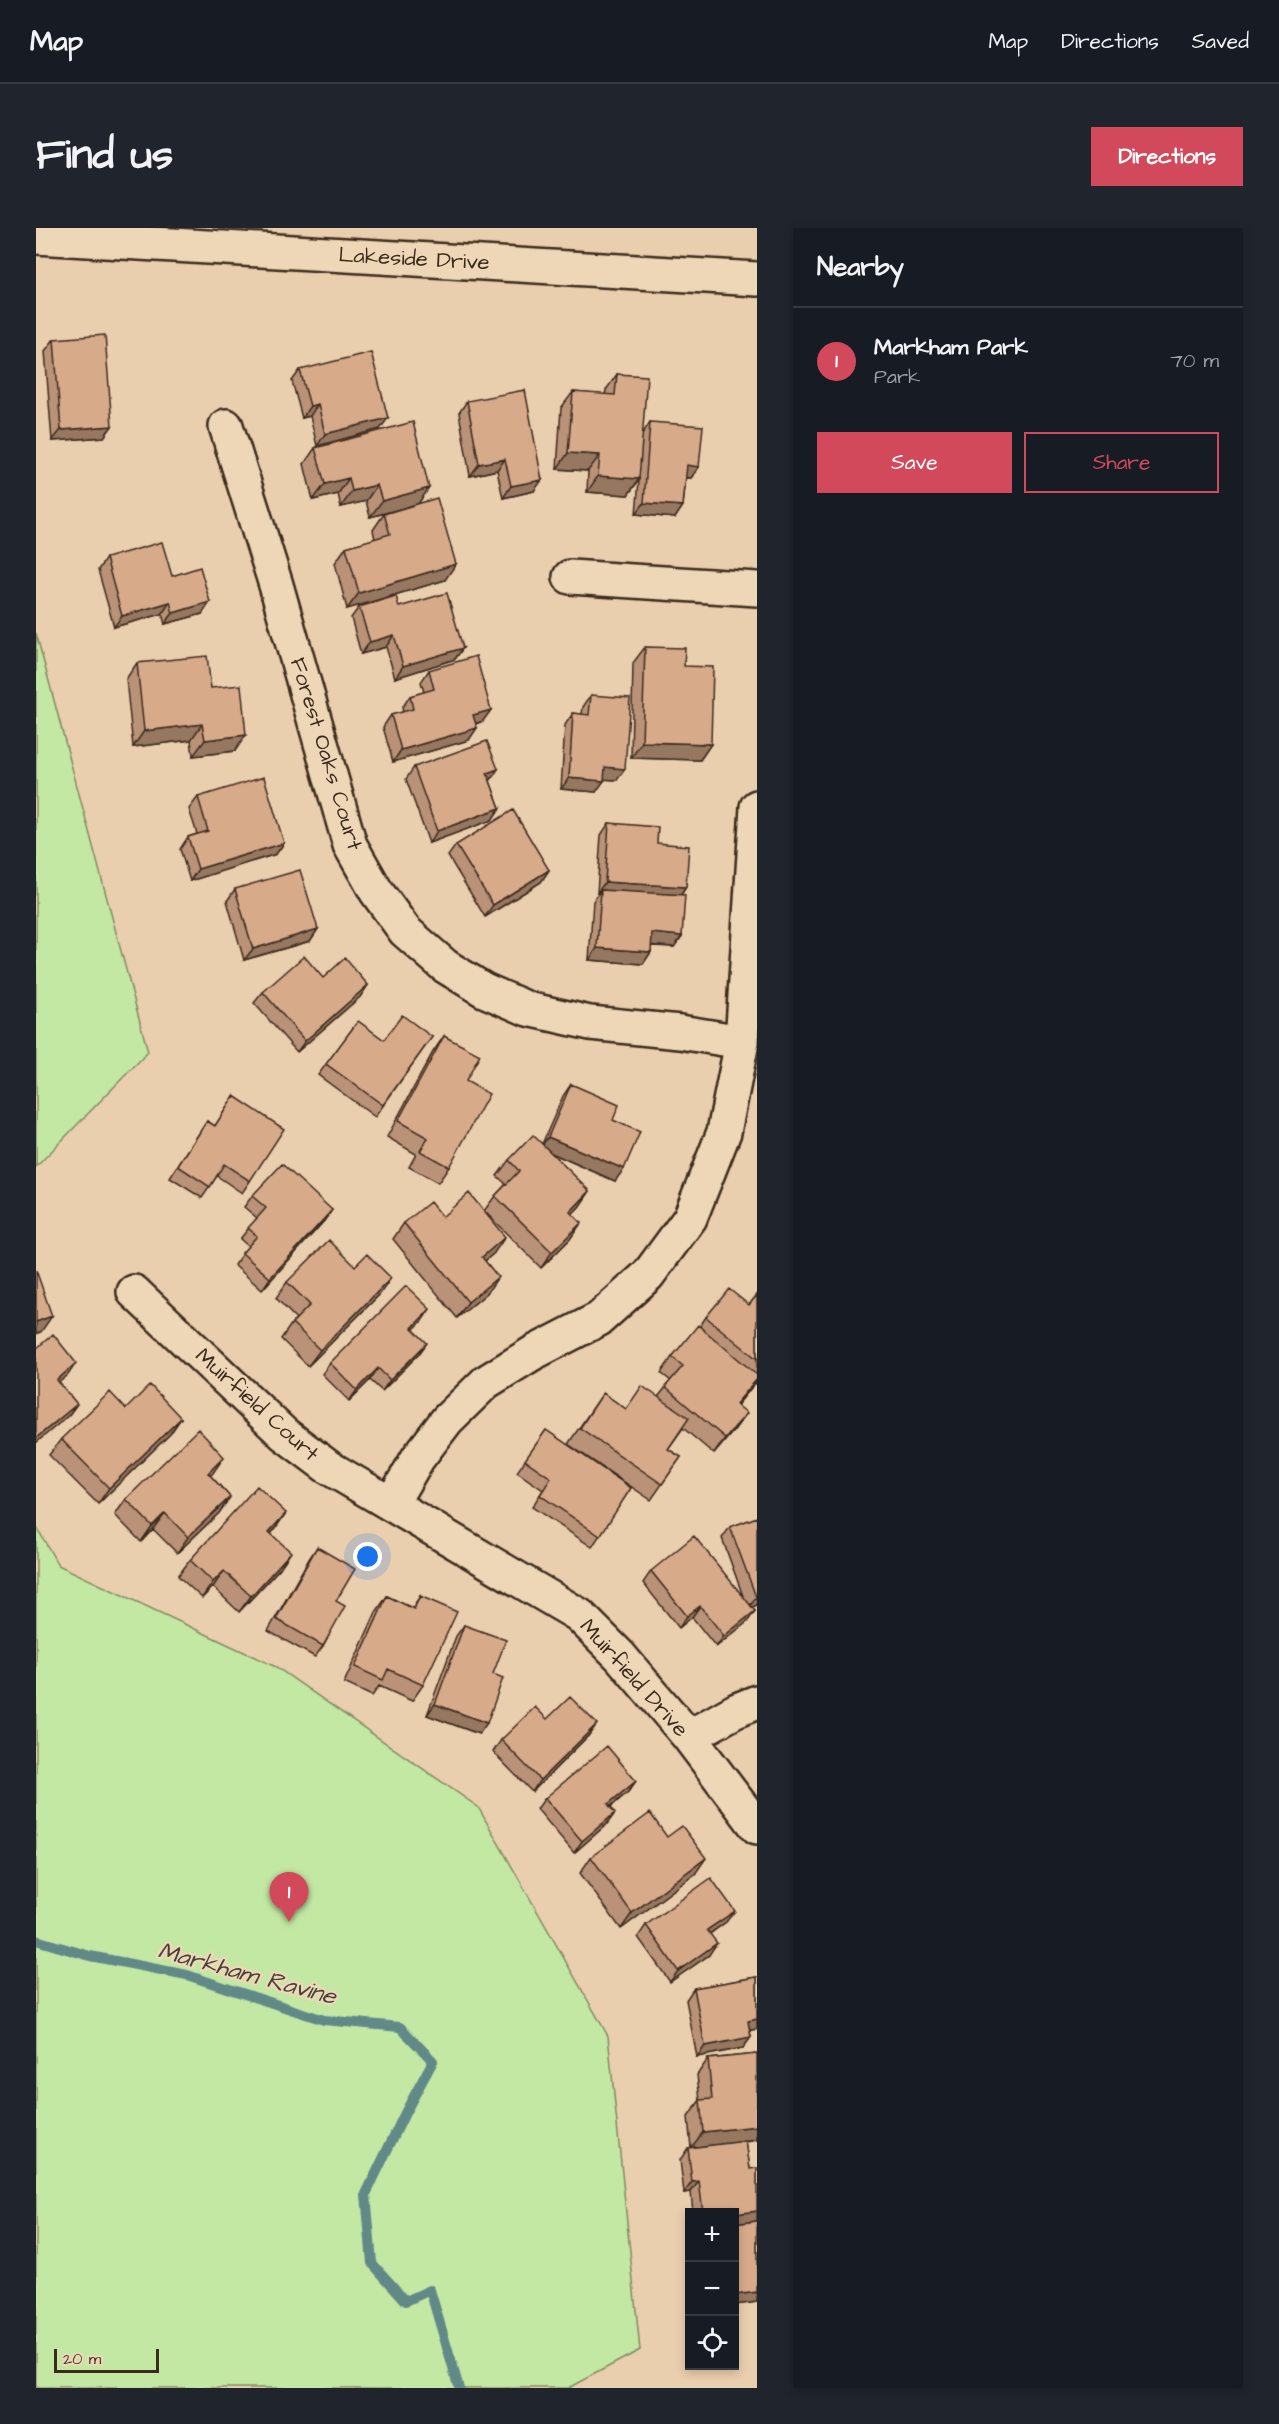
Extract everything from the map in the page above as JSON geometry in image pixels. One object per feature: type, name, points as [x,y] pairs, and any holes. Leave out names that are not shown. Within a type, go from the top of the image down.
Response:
[{"type":"street","name":"Lakeside Drive","points":[[36,237],[757,279]]},
{"type":"street","name":"Forest Oaks Court","points":[[226,426],[276,585],[350,845],[376,891],[405,931],[445,966],[484,990],[528,1009],[590,1023],[680,1032],[742,1042]]},
{"type":"street","points":[[570,577],[757,589]]},
{"type":"street","points":[[392,1504],[418,1458],[447,1420],[486,1382],[533,1353],[599,1319],[648,1275],[690,1218],[724,1132],[742,1042],[757,807]]},
{"type":"street","name":"Muirfield Court","points":[[134,1292],[284,1434],[328,1467],[392,1504]]},
{"type":"street","name":"Muirfield Drive","points":[[392,1504],[579,1616],[620,1656],[689,1737],[757,1827]]},
{"type":"street","points":[[689,1737],[737,1710],[757,1702]]},
{"type":"green space","points":[[36,633],[148,1052],[36,1167]]},
{"type":"green space","points":[[36,1526],[58,1565],[276,1667],[478,1807],[608,2036],[640,2350],[568,2388],[36,2388]]},
{"type":"building","points":[[105,335],[112,426],[61,430],[54,339]]},
{"type":"building","points":[[371,352],[388,418],[325,434],[318,404],[310,406],[300,370]]},
{"type":"building","points":[[617,374],[647,376],[639,479],[598,476],[600,455],[568,453],[573,392],[615,395]]},
{"type":"building","points":[[525,390],[542,480],[511,486],[505,459],[479,464],[467,401]]},
{"type":"building","points":[[413,422],[429,488],[382,501],[377,485],[352,491],[349,478],[325,484],[315,448]]},
{"type":"building","points":[[650,422],[703,426],[699,467],[687,465],[683,506],[644,503]]},
{"type":"building","points":[[437,498],[456,564],[359,593],[346,547],[390,534],[384,514]]},
{"type":"building","points":[[162,542],[172,576],[200,567],[210,602],[173,613],[170,602],[122,616],[106,558]]},
{"type":"building","points":[[447,593],[463,648],[403,666],[394,635],[370,642],[359,607],[396,596],[399,607]]},
{"type":"building","points":[[645,647],[685,648],[684,666],[713,667],[711,744],[642,742]]},
{"type":"building","points":[[207,656],[211,688],[241,685],[246,735],[205,740],[202,724],[144,731],[137,663]]},
{"type":"building","points":[[476,656],[491,710],[473,715],[477,728],[401,750],[391,715],[413,709],[410,696],[434,689],[429,670]]},
{"type":"building","points":[[591,695],[630,698],[625,769],[605,767],[604,781],[569,778],[573,713],[589,715]]},
{"type":"building","points":[[487,741],[498,769],[487,773],[500,808],[437,831],[414,767]]},
{"type":"building","points":[[264,777],[284,843],[198,869],[188,837],[208,831],[198,797]]},
{"type":"building","points":[[513,810],[549,870],[493,905],[456,845]]},
{"type":"building","points":[[609,823],[658,827],[657,843],[689,846],[686,887],[605,882]]},
{"type":"building","points":[[300,870],[318,929],[253,949],[235,889]]},
{"type":"building","points":[[601,890],[685,895],[682,936],[652,933],[651,952],[597,948]]},
{"type":"building","points":[[304,956],[323,978],[345,958],[368,985],[305,1041],[263,992]]},
{"type":"building","points":[[402,1015],[432,1037],[383,1105],[326,1064],[358,1021],[384,1040]]},
{"type":"building","points":[[444,1036],[480,1055],[466,1081],[489,1094],[449,1167],[420,1151],[428,1138],[398,1121]]},
{"type":"building","points":[[571,1084],[619,1105],[613,1120],[640,1132],[624,1169],[548,1137]]},
{"type":"building","points":[[234,1096],[284,1129],[250,1181],[224,1164],[210,1187],[178,1166],[207,1121],[215,1126]]},
{"type":"building","points":[[533,1135],[590,1191],[570,1212],[581,1223],[552,1252],[495,1196],[519,1171],[509,1160]]},
{"type":"building","points":[[282,1164],[332,1210],[270,1278],[242,1253],[257,1236],[248,1228],[266,1208],[252,1196]]},
{"type":"building","points":[[469,1193],[505,1237],[482,1257],[498,1277],[468,1302],[404,1223],[430,1202],[442,1217]]},
{"type":"building","points":[[329,1240],[355,1266],[367,1254],[391,1278],[320,1350],[292,1323],[310,1305],[287,1282]]},
{"type":"building","points":[[36,1270],[52,1316],[36,1322]]},
{"type":"building","points":[[406,1286],[430,1309],[412,1328],[427,1343],[390,1380],[378,1368],[357,1390],[330,1363]]},
{"type":"building","points":[[729,1289],[749,1305],[757,1295],[757,1359],[706,1317]]},
{"type":"building","points":[[698,1325],[757,1375],[757,1379],[736,1404],[747,1413],[725,1438],[665,1387],[683,1366],[672,1357]]},
{"type":"building","points":[[53,1334],[76,1363],[57,1380],[77,1404],[36,1438],[36,1349]]},
{"type":"building","points":[[150,1385],[181,1418],[109,1488],[61,1439],[110,1392],[126,1409]]},
{"type":"building","points":[[642,1386],[689,1418],[668,1449],[681,1457],[662,1484],[580,1428],[603,1393],[626,1409]]},
{"type":"building","points":[[198,1429],[224,1457],[208,1473],[230,1497],[188,1537],[165,1513],[152,1526],[126,1499]]},
{"type":"building","points":[[546,1430],[631,1488],[600,1536],[540,1495],[551,1478],[525,1460]]},
{"type":"building","points":[[257,1486],[286,1513],[269,1532],[291,1552],[251,1596],[224,1571],[213,1582],[190,1560]]},
{"type":"building","points":[[757,1517],[757,1597],[756,1597],[730,1527]]},
{"type":"building","points":[[694,1536],[755,1611],[724,1636],[700,1606],[687,1616],[651,1571]]},
{"type":"building","points":[[317,1547],[355,1569],[336,1601],[345,1606],[323,1646],[276,1619]]},
{"type":"building","points":[[387,1596],[414,1609],[420,1596],[457,1612],[423,1685],[388,1669],[383,1680],[355,1667]]},
{"type":"building","points":[[464,1625],[506,1640],[493,1674],[503,1678],[487,1723],[435,1704]]},
{"type":"building","points":[[570,1697],[597,1724],[540,1780],[501,1740],[535,1707],[547,1719]]},
{"type":"building","points":[[607,1746],[636,1781],[608,1804],[615,1813],[582,1841],[545,1798]]},
{"type":"building","points":[[650,1813],[667,1837],[682,1826],[706,1858],[632,1913],[591,1857]]},
{"type":"building","points":[[711,1878],[735,1911],[707,1930],[717,1943],[678,1971],[646,1925]]},
{"type":"building","points":[[757,1977],[757,2019],[748,2021],[751,2037],[705,2046],[694,1988]]},
{"type":"building","points":[[757,2054],[757,2126],[703,2132],[700,2100],[712,2099],[708,2059]]},
{"type":"building","points":[[746,2141],[750,2169],[757,2168],[757,2211],[739,2213],[739,2208],[702,2208],[699,2181],[692,2182],[688,2148]]},
{"type":"building","points":[[757,2221],[757,2292],[739,2294],[739,2262],[739,2223]]},
{"type":"waterway","name":"Markham Ravine","points":[[36,1940],[90,1956],[187,1975],[324,2020],[400,2027],[433,2061],[366,2194],[372,2263],[406,2301],[430,2290],[459,2388]]},
{"type":"place","name":"Markham Park","points":[[289,1922]]}]
